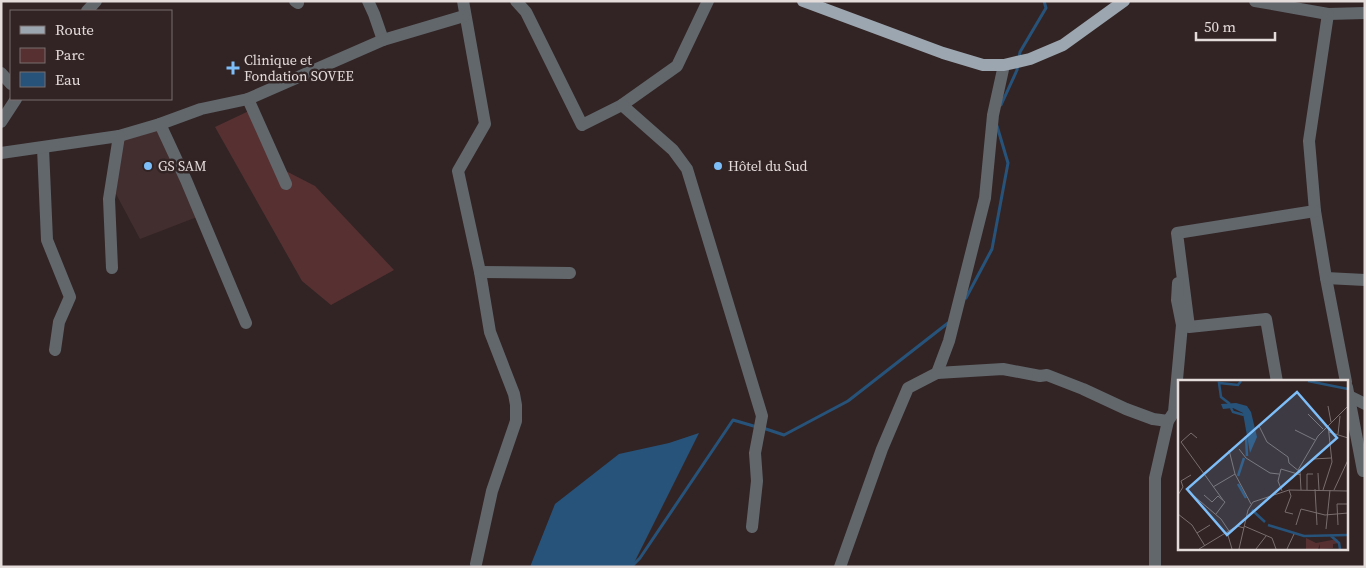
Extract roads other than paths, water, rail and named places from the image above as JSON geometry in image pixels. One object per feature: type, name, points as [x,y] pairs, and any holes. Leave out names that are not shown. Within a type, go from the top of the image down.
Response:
[{"type":"main road","points":[[807,2],[963,59],[983,65],[1001,65],[1030,59],[1063,45],[1124,1]]},
{"type":"street","points":[[368,1],[383,40]]},
{"type":"street","points":[[463,1],[464,16],[485,124],[458,171],[480,272],[490,332],[514,394],[516,421],[492,491],[476,564]]},
{"type":"street","points":[[516,1],[526,12],[582,125],[622,105],[676,66],[708,1]]},
{"type":"street","points":[[1255,1],[1328,14],[1350,7],[1365,13]]},
{"type":"street","points":[[1328,14],[1309,141],[1315,211],[1346,380]]},
{"type":"street","points":[[1,153],[119,136],[201,109],[248,99],[383,40],[464,16]]},
{"type":"street","points":[[937,373],[949,341],[985,198],[993,115],[1001,65]]},
{"type":"street","points":[[1,73],[10,83]]},
{"type":"street","points":[[248,99],[286,184]]},
{"type":"street","points":[[1,122],[15,100]]},
{"type":"street","points":[[622,105],[673,150],[687,170],[762,416],[755,453],[757,481],[752,527]]},
{"type":"street","points":[[160,124],[186,180],[246,323]]},
{"type":"street","points":[[112,268],[109,199],[119,136]]},
{"type":"street","points":[[42,148],[47,240],[70,297],[59,322],[56,350]]},
{"type":"street","points":[[1276,380],[1266,319],[1189,327],[1177,233],[1315,211]]},
{"type":"street","points":[[1155,567],[1155,478],[1168,421],[1174,412],[1182,325],[1177,300],[1178,267],[1181,266]]},
{"type":"street","points":[[480,272],[570,273]]},
{"type":"street","points":[[1326,278],[1365,280]]},
{"type":"street","points":[[840,567],[882,449],[908,388],[937,373],[1003,369],[1040,376],[1047,375],[1126,409],[1153,419],[1168,421]]},
{"type":"street","points":[[1348,391],[1365,404]]},
{"type":"street","points":[[1348,391],[1363,471]]},
{"type":"water","points":[[699,433],[632,567],[530,567],[555,504],[619,454],[669,443]]},
{"type":"waterway","points":[[1019,58],[1020,52],[1046,8],[1044,1]]},
{"type":"waterway","points":[[1001,105],[1018,64]]},
{"type":"waterway","points":[[966,298],[992,249],[1008,163],[997,126]]},
{"type":"waterway","points":[[763,428],[784,435],[848,401],[948,323]]},
{"type":"waterway","points":[[631,567],[640,558],[733,420],[757,427]]},
{"type":"place","name":"Clinique et Fondation SOVEE","points":[[233,68]]},
{"type":"place","name":"GS SAM","points":[[148,166]]},
{"type":"place","name":"Hôtel du Sud","points":[[718,166]]}]
